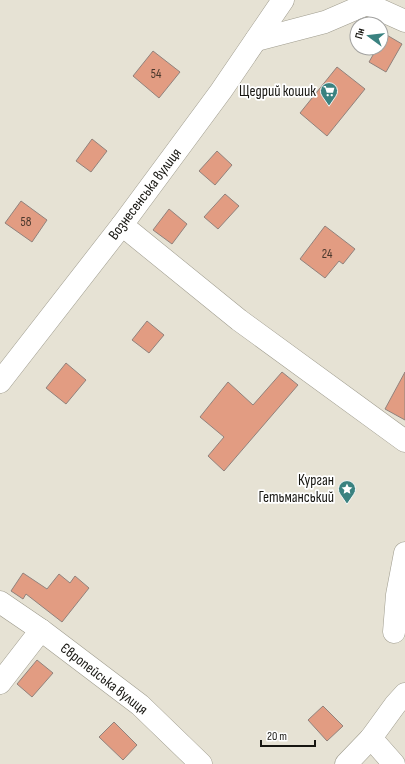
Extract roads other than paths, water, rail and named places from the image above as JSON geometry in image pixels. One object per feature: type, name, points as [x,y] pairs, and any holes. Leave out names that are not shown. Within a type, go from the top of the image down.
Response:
[{"type":"street","name":"Вознесенська вулиця","points":[[0,382],[122,225],[221,91],[283,0]]},
{"type":"street","points":[[256,40],[325,22],[366,2],[405,21]]},
{"type":"street","points":[[122,225],[239,320],[405,441]]},
{"type":"street","points":[[394,632],[397,595],[405,553]]},
{"type":"street","name":"Європейська вулиця","points":[[0,602],[41,630],[140,705],[201,764]]},
{"type":"street","points":[[0,683],[41,630]]},
{"type":"street","points":[[346,764],[371,738],[395,704],[405,694]]},
{"type":"street","points":[[371,738],[394,764]]},
{"type":"place","name":"Щедрий кошик","points":[[329,106]]},
{"type":"place","name":"Курган Гетьманський","points":[[347,504]]}]
